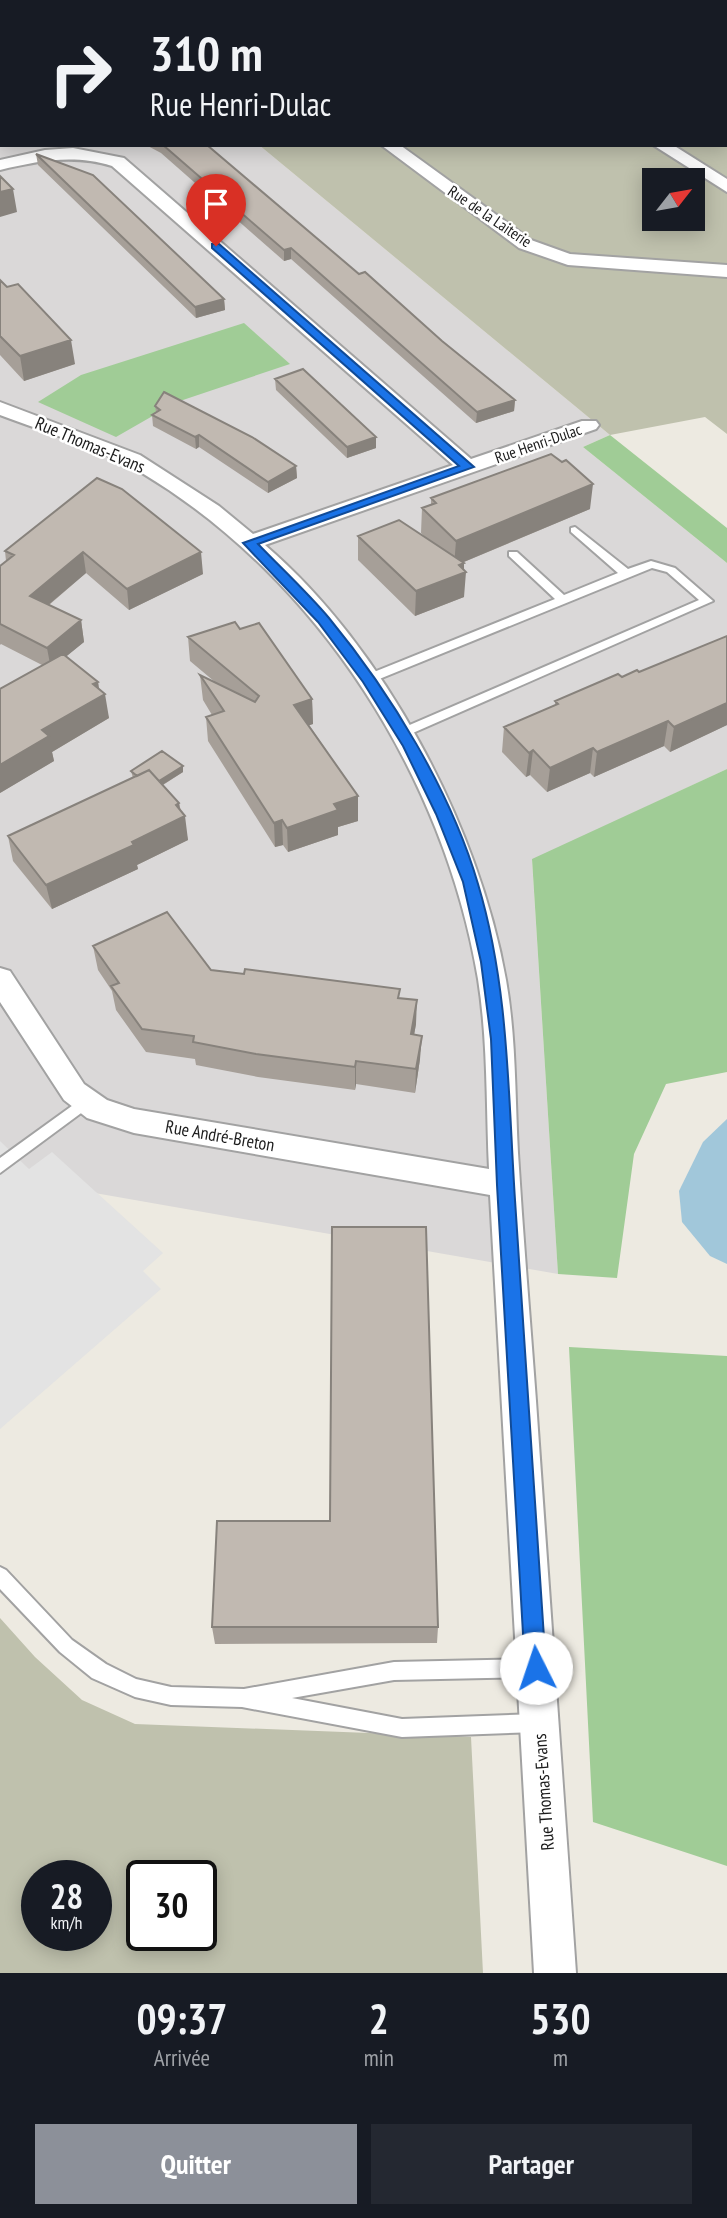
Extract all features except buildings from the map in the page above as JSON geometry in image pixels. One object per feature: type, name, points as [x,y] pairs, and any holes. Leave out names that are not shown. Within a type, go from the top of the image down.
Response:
[{"type":"street","name":"Rue de la Laiterie","points":[[392,147],[525,244],[568,259],[727,271]]},
{"type":"street","points":[[665,147],[727,187]]},
{"type":"street","points":[[0,165],[58,152],[97,155],[118,162],[468,467]]},
{"type":"street","name":"Rue Thomas-Evans","points":[[0,408],[109,449],[146,467],[218,514],[249,543],[323,619],[368,679],[402,733],[444,814],[470,882],[489,962],[499,1039],[505,1185],[555,1973]]},
{"type":"street","name":"Rue Henri-Dulac","points":[[249,543],[589,425]]},
{"type":"street","name":"Rue André-Breton","points":[[0,979],[55,1066],[75,1092],[97,1109],[134,1121],[505,1185]]},
{"type":"lane","points":[[575,530],[625,573]]},
{"type":"lane","points":[[513,554],[562,599]]},
{"type":"lane","points":[[368,679],[651,564],[671,570],[708,601],[402,733]]},
{"type":"lane","points":[[0,1167],[87,1101]]},
{"type":"lane","points":[[0,1576],[66,1646],[99,1671],[135,1688],[171,1696],[242,1698],[402,1728],[539,1723]]},
{"type":"lane","points":[[242,1698],[394,1671],[536,1668]]},
{"type":"shaded area","points":[[0,147],[261,147],[610,435],[583,447],[727,563],[727,769],[532,860],[558,1274],[49,1185],[0,1156]]},
{"type":"shaded area","points":[[261,147],[727,147],[727,434],[705,417],[610,435]]},
{"type":"shaded area","points":[[0,1141],[29,1169],[52,1152],[163,1253],[143,1271],[161,1289],[0,1429]]},
{"type":"shaded area","points":[[0,1618],[35,1657],[82,1700],[135,1724],[471,1737],[483,1973],[0,1973]]},
{"type":"green space","points":[[244,323],[290,364],[177,402],[116,437],[38,402],[81,375]]},
{"type":"green space","points":[[610,435],[727,528],[727,563],[583,447]]},
{"type":"green space","points":[[727,769],[727,1072],[666,1084],[634,1154],[617,1278],[558,1274],[532,859]]},
{"type":"green space","points":[[569,1347],[727,1356],[727,1866],[593,1822]]},
{"type":"water","points":[[727,1119],[727,1264],[710,1256],[682,1222],[679,1191],[703,1142]]},
{"type":"route","points":[[216,246],[468,467],[249,543],[323,619],[368,679],[410,746],[444,814],[470,882],[489,962],[499,1039],[505,1185],[536,1668]]}]
